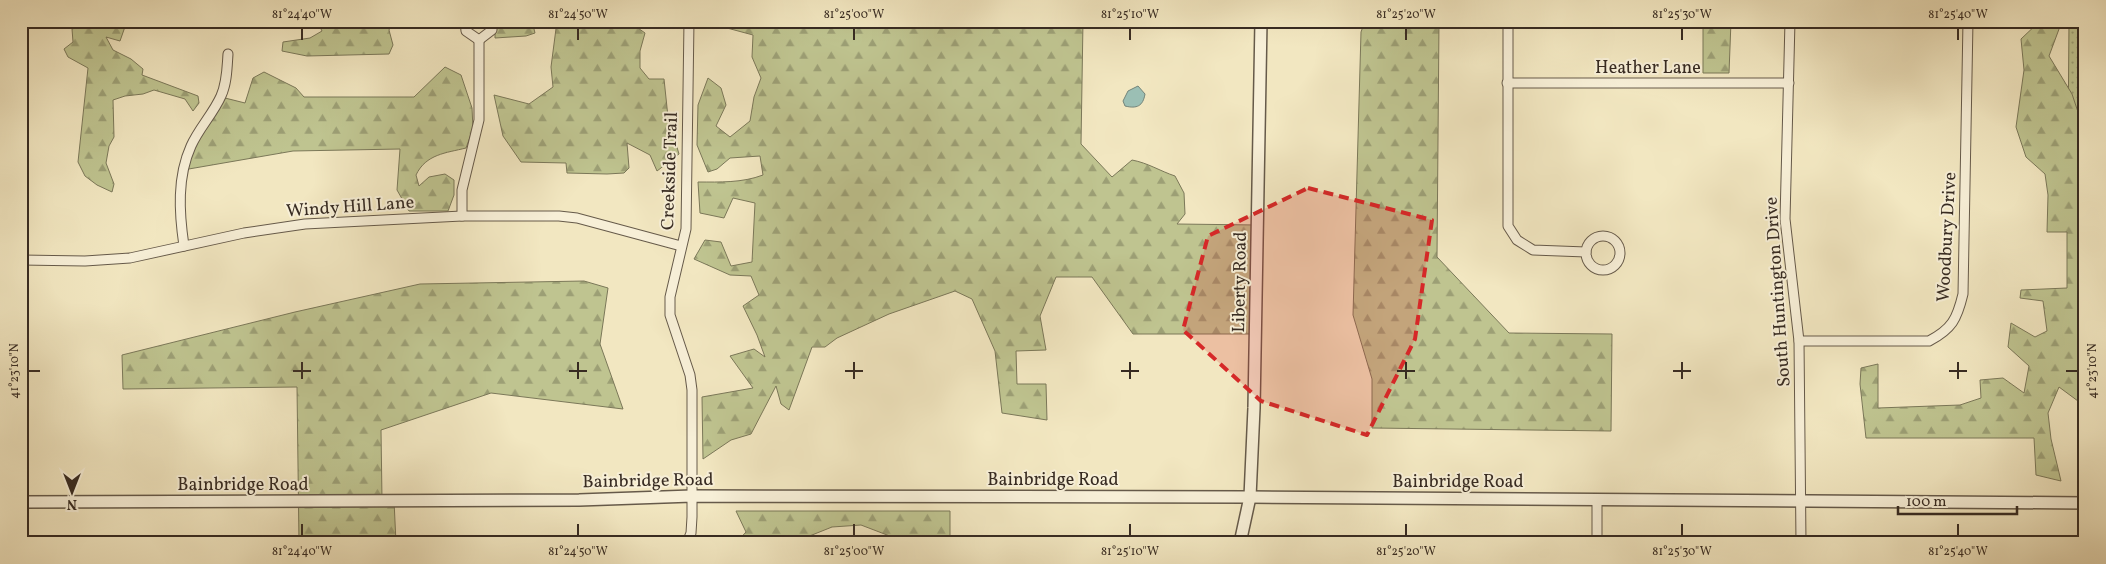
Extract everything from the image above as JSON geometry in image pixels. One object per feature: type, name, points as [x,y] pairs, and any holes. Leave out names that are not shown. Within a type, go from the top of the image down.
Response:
[{"type":"street","points":[[465,21],[466,31],[479,40]]},
{"type":"street","points":[[479,40],[492,30],[492,21]]},
{"type":"street","name":"Creekside Trail","points":[[687,543],[691,533],[692,390],[690,376],[670,315],[670,297],[686,229],[689,21]]},
{"type":"street","name":"Liberty Road","points":[[1240,543],[1250,497],[1254,408],[1261,21]]},
{"type":"street","points":[[1508,21],[1508,226],[1517,240],[1533,250],[1586,252]]},
{"type":"street","name":"South Huntington Drive","points":[[1790,21],[1786,219],[1799,341],[1802,543]]},
{"type":"street","name":"Woodbury Drive","points":[[1799,341],[1929,341],[1952,325],[1959,312],[1962,294],[1968,21]]},
{"type":"street","points":[[462,216],[462,190],[479,120],[479,40]]},
{"type":"street","points":[[184,246],[180,220],[183,170],[190,146],[221,97],[226,79],[228,54]]},
{"type":"street","name":"Heather Lane","points":[[1507,83],[1789,83]]},
{"type":"street","name":"Windy Hill Lane","points":[[21,260],[85,261],[130,258],[276,227],[462,216],[559,216],[577,218],[681,246]]},
{"type":"street","name":"Bainbridge Road","points":[[21,502],[579,500],[692,496],[1250,497],[2085,504]]},
{"type":"street","points":[[1596,543],[1597,500]]},
{"type":"highlighted area","points":[[1308,188],[1432,220],[1415,339],[1367,435],[1261,401],[1183,330],[1208,236]]},
{"type":"green space","points":[[76,21],[127,21],[120,41],[106,37],[113,50],[131,59],[143,69],[142,75],[198,96],[199,103],[193,111],[185,99],[154,90],[113,100],[114,137],[109,146],[106,163],[114,184],[112,192],[97,185],[85,176],[78,162],[88,68],[68,57],[64,49],[73,42],[72,29],[79,27]]},
{"type":"green space","points":[[317,21],[392,21],[389,30],[393,45],[389,54],[307,56],[282,51],[283,42],[310,38],[322,31]]},
{"type":"green space","points":[[495,21],[532,21],[535,33],[526,36],[495,38]]},
{"type":"green space","points":[[557,21],[628,21],[645,33],[640,51],[640,68],[649,79],[664,79],[668,117],[679,154],[657,171],[650,155],[627,143],[629,168],[624,173],[607,174],[567,173],[566,163],[521,162],[503,136],[494,95],[529,104],[553,87],[551,67]]},
{"type":"green space","points":[[721,21],[1083,21],[1081,144],[1112,177],[1132,160],[1175,176],[1184,193],[1185,214],[1177,224],[1257,225],[1255,334],[1133,334],[1092,277],[1056,277],[1040,316],[1046,350],[1016,351],[1017,384],[1046,384],[1047,420],[1002,413],[995,351],[972,299],[955,291],[889,314],[837,338],[825,347],[812,347],[789,410],[781,404],[776,386],[751,434],[731,440],[703,459],[702,397],[753,388],[730,356],[754,349],[765,357],[743,306],[759,295],[751,276],[730,275],[694,259],[705,240],[721,242],[731,266],[752,262],[755,203],[733,198],[724,218],[700,213],[698,182],[739,181],[763,175],[760,156],[730,158],[717,169],[708,172],[697,145],[698,105],[708,78],[721,88],[726,105],[716,126],[730,137],[750,121],[754,97],[761,78],[752,57],[753,35],[727,28]]},
{"type":"green space","points":[[1365,21],[1439,21],[1437,257],[1509,333],[1612,334],[1611,431],[1372,428],[1372,379],[1353,315],[1361,32]]},
{"type":"green space","points":[[1643,21],[1731,21],[1729,73],[1703,73],[1703,24]]},
{"type":"green space","points":[[2040,21],[2062,21],[2049,56],[2072,94],[2085,133],[2085,400],[2082,404],[2059,387],[2048,413],[2051,439],[2061,481],[2036,475],[2034,438],[1866,438],[1860,384],[1861,368],[1878,364],[1878,408],[1960,405],[1981,398],[1980,380],[2003,378],[2024,393],[2029,366],[2008,347],[2011,323],[2035,337],[2047,331],[2043,301],[2020,298],[2021,290],[2067,288],[2067,232],[2047,232],[2048,195],[2045,174],[2026,157],[2016,127],[2024,70],[2021,39]]},
{"type":"green space","points":[[2069,21],[2085,21],[2085,142],[2068,146]]},
{"type":"green space","points":[[445,67],[461,75],[472,108],[473,129],[466,148],[444,153],[431,159],[420,168],[416,175],[419,186],[429,177],[445,174],[454,180],[454,195],[448,211],[409,211],[397,190],[400,149],[293,151],[183,170],[221,97],[245,103],[253,78],[264,72],[296,88],[304,97],[414,97]]},
{"type":"green space","points":[[584,281],[608,288],[600,344],[623,409],[491,393],[381,430],[382,500],[394,500],[396,543],[299,543],[297,387],[123,389],[122,355],[295,312],[420,284]]},
{"type":"green space","points":[[736,511],[950,511],[950,543],[908,543],[861,525],[832,527],[807,537],[768,543],[736,543],[746,532]]},
{"type":"water","points":[[1138,86],[1145,94],[1143,101],[1136,107],[1125,106],[1123,101],[1128,91]]}]
